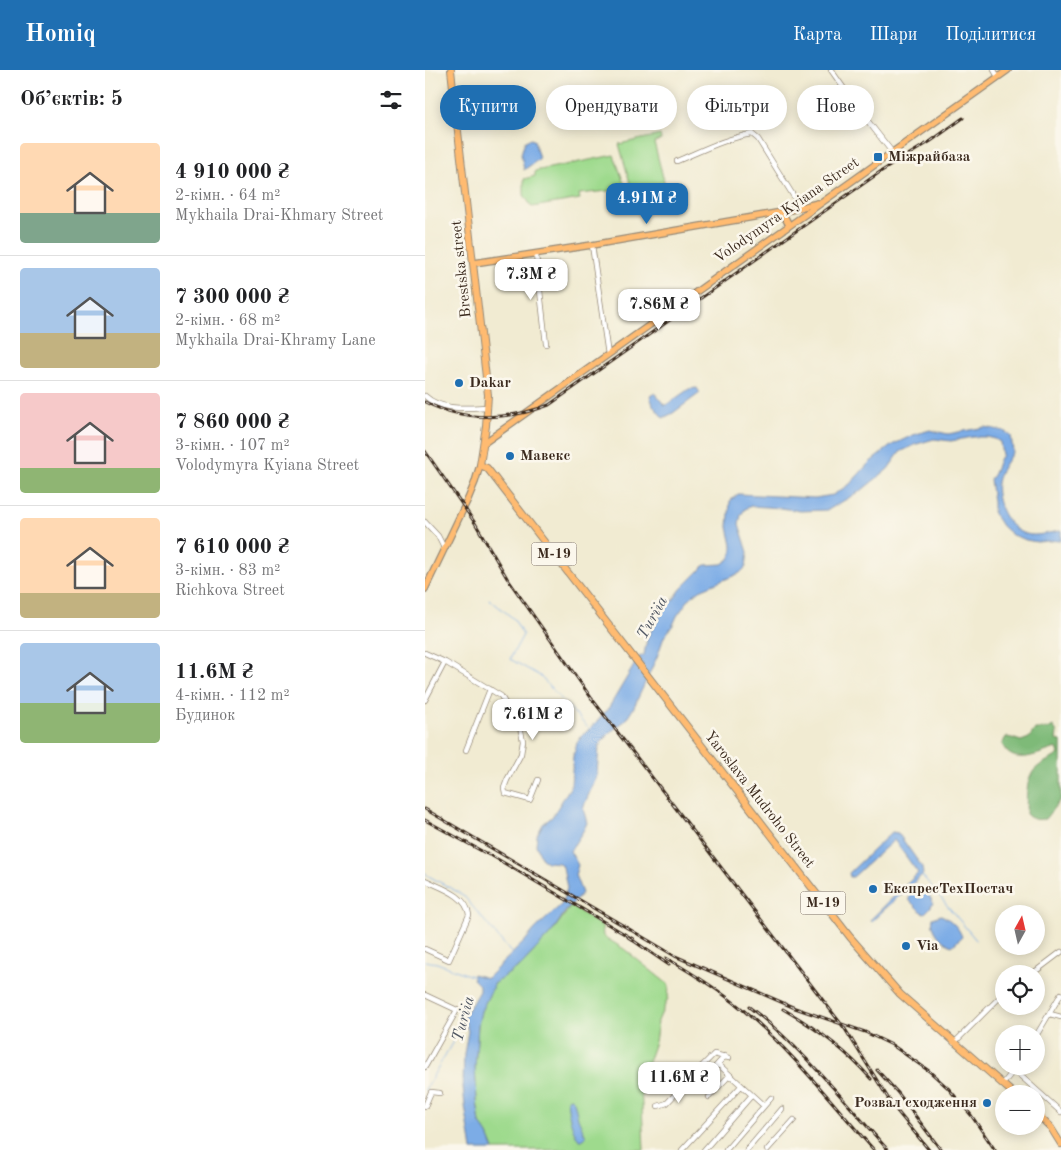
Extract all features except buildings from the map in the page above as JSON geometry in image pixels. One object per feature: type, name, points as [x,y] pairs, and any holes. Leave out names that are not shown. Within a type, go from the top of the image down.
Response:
[{"type":"highway","name":"Brestska street","points":[[451,70],[488,395],[484,444],[480,465]]},
{"type":"highway","name":"Yaroslava Mudroho Street","points":[[480,465],[487,468],[849,937],[900,994],[1003,1084]]},
{"type":"highway","points":[[1045,1122],[1061,1144]]},
{"type":"main road","name":"Volodymyra Kyiana Street","points":[[484,444],[1008,70]]},
{"type":"main road","points":[[474,263],[536,255],[782,212],[822,202]]},
{"type":"main road","points":[[782,212],[789,225]]},
{"type":"main road","points":[[425,589],[470,494],[480,465]]},
{"type":"street","points":[[831,70],[845,90],[841,99],[850,110],[867,120],[892,152]]},
{"type":"street","points":[[994,70],[998,77]]},
{"type":"street","points":[[677,161],[741,135],[752,134],[758,139],[801,208]]},
{"type":"street","points":[[592,245],[608,355]]},
{"type":"street","points":[[536,255],[545,344]]},
{"type":"street","points":[[425,396],[436,404],[441,405],[488,407]]},
{"type":"street","points":[[425,522],[438,536],[444,548]]},
{"type":"street","points":[[425,653],[445,662],[501,696],[523,738],[521,754],[507,780],[504,788],[505,793],[529,800],[538,780]]},
{"type":"street","points":[[425,700],[445,662]]},
{"type":"street","points":[[466,750],[490,688]]},
{"type":"street","points":[[425,880],[461,898],[468,907],[469,915],[449,960],[425,949]]},
{"type":"street","points":[[1044,965],[1061,952]]},
{"type":"street","points":[[1043,1025],[1061,994]]},
{"type":"street","points":[[425,995],[457,1010],[425,1068]]},
{"type":"street","points":[[955,1043],[995,1002]]},
{"type":"street","points":[[1050,1014],[1061,1017]]},
{"type":"street","points":[[658,1106],[667,1103],[687,1082],[715,1054],[727,1057],[718,1064],[697,1088],[692,1089],[687,1082]]},
{"type":"street","points":[[718,1064],[764,1106]]},
{"type":"street","points":[[709,1097],[730,1075]]},
{"type":"street","points":[[1003,1084],[1010,1075]]},
{"type":"street","points":[[1023,1075],[1061,1112]]},
{"type":"street","points":[[682,1150],[741,1086]]},
{"type":"street","points":[[425,1106],[431,1092],[440,1093]]},
{"type":"street","points":[[704,1150],[753,1096]]},
{"type":"street","points":[[726,1150],[771,1098]]},
{"type":"street","points":[[747,1150],[782,1109]]},
{"type":"street","points":[[767,1150],[793,1120]]},
{"type":"green space","points":[[660,135],[661,140],[654,142],[667,193],[647,199],[630,183],[619,144]]},
{"type":"green space","points":[[614,155],[626,189],[579,194],[580,199],[532,207],[524,195],[524,179],[535,176],[535,171]]},
{"type":"green space","points":[[1053,726],[1057,732],[1056,740],[1061,741],[1061,799],[1045,819],[1035,819],[1026,814],[1029,782],[1034,770],[1059,754],[1057,748],[1027,757],[1020,757],[1013,756],[1007,752],[1002,744],[1006,737],[1021,741],[1029,738],[1035,729],[1048,729]]},
{"type":"green space","points":[[571,906],[602,926],[603,936],[624,949],[669,985],[668,998],[658,1021],[655,1042],[641,1082],[644,1150],[494,1150],[488,1135],[480,1124],[477,1101],[475,1068],[478,1025],[481,1011],[495,983],[521,965],[552,932]]},
{"type":"water","points":[[534,140],[539,159],[524,170],[521,154],[525,141]]},
{"type":"water","points":[[697,388],[700,393],[663,418],[653,405],[650,396],[655,393],[666,405],[689,389]]},
{"type":"water","points":[[985,427],[1004,431],[1011,436],[1013,451],[999,474],[997,483],[1000,506],[1008,521],[1019,531],[1030,535],[1061,531],[1061,540],[1037,542],[1026,540],[1012,535],[1002,526],[993,512],[990,479],[1002,455],[1000,442],[987,437],[973,437],[951,441],[934,439],[917,444],[900,452],[888,469],[862,490],[828,510],[800,511],[751,506],[745,509],[739,524],[748,552],[746,567],[740,573],[700,590],[690,598],[664,637],[633,709],[626,720],[608,734],[599,745],[597,775],[583,808],[587,823],[570,851],[578,865],[575,875],[582,893],[565,912],[552,932],[521,965],[495,983],[481,1011],[478,1025],[475,1068],[477,1101],[480,1124],[488,1135],[494,1150],[472,1150],[463,1086],[464,1054],[468,1031],[464,1017],[479,991],[479,985],[473,979],[473,974],[487,978],[562,904],[567,888],[563,867],[559,863],[547,862],[542,859],[536,845],[537,835],[543,824],[552,817],[571,786],[573,756],[577,743],[583,734],[608,709],[639,657],[644,655],[647,639],[664,608],[705,565],[722,564],[729,559],[732,553],[728,527],[730,501],[738,494],[815,498],[833,495],[850,484],[869,463],[892,445],[913,435],[930,430],[948,434]]},
{"type":"water","points":[[892,832],[898,833],[922,867],[923,874],[871,922],[870,920],[918,873],[894,840],[853,877],[850,877],[849,873]]},
{"type":"water","points":[[921,887],[933,902],[925,913],[921,912],[909,900],[912,892]]},
{"type":"water","points":[[941,915],[954,924],[962,937],[952,946],[940,938],[933,926],[933,918]]},
{"type":"water","points":[[571,1098],[574,1101],[578,1118],[586,1137],[582,1140],[579,1140],[576,1136],[570,1120],[567,1099]]},
{"type":"waterway","points":[[489,599],[514,619],[523,635],[510,659],[540,676],[589,729]]},
{"type":"waterway","points":[[425,874],[463,895],[513,955]]},
{"type":"waterway","points":[[921,874],[976,940]]},
{"type":"waterway","points":[[425,961],[437,963],[474,977]]},
{"type":"waterway","name":"Turiia","points":[[425,1090],[466,1019]]},
{"type":"railway","points":[[425,402],[455,413],[487,417],[518,414],[549,405],[880,172],[931,141],[963,118]]},
{"type":"railway","points":[[425,451],[475,523],[507,578],[592,699],[845,1029],[893,1106]]},
{"type":"railway","points":[[425,809],[675,956],[795,1008],[865,1032],[892,1045],[929,1071],[948,1088],[971,1115],[995,1150]]},
{"type":"railway","points":[[425,820],[489,855]]},
{"type":"railway","points":[[487,853],[633,939]]},
{"type":"railway","points":[[628,937],[669,965]]},
{"type":"railway","points":[[666,958],[724,995],[760,1025],[794,1059],[874,1150]]},
{"type":"railway","points":[[749,1007],[805,1057],[888,1150]]},
{"type":"railway","points":[[783,1009],[830,1040],[871,1079]]},
{"type":"railway","points":[[877,1070],[898,1093],[941,1150]]},
{"type":"railway","points":[[888,1100],[929,1150]]},
{"type":"place","name":"Міжрайбаза","points":[[878,157]]},
{"type":"place","name":"Dakar","points":[[459,383]]},
{"type":"place","name":"Мавекс","points":[[510,456]]},
{"type":"place","name":"ЕкспресТехПостач","points":[[873,889]]},
{"type":"place","name":"Via","points":[[906,946]]},
{"type":"place","name":"Розвал сходження","points":[[987,1103]]}]
